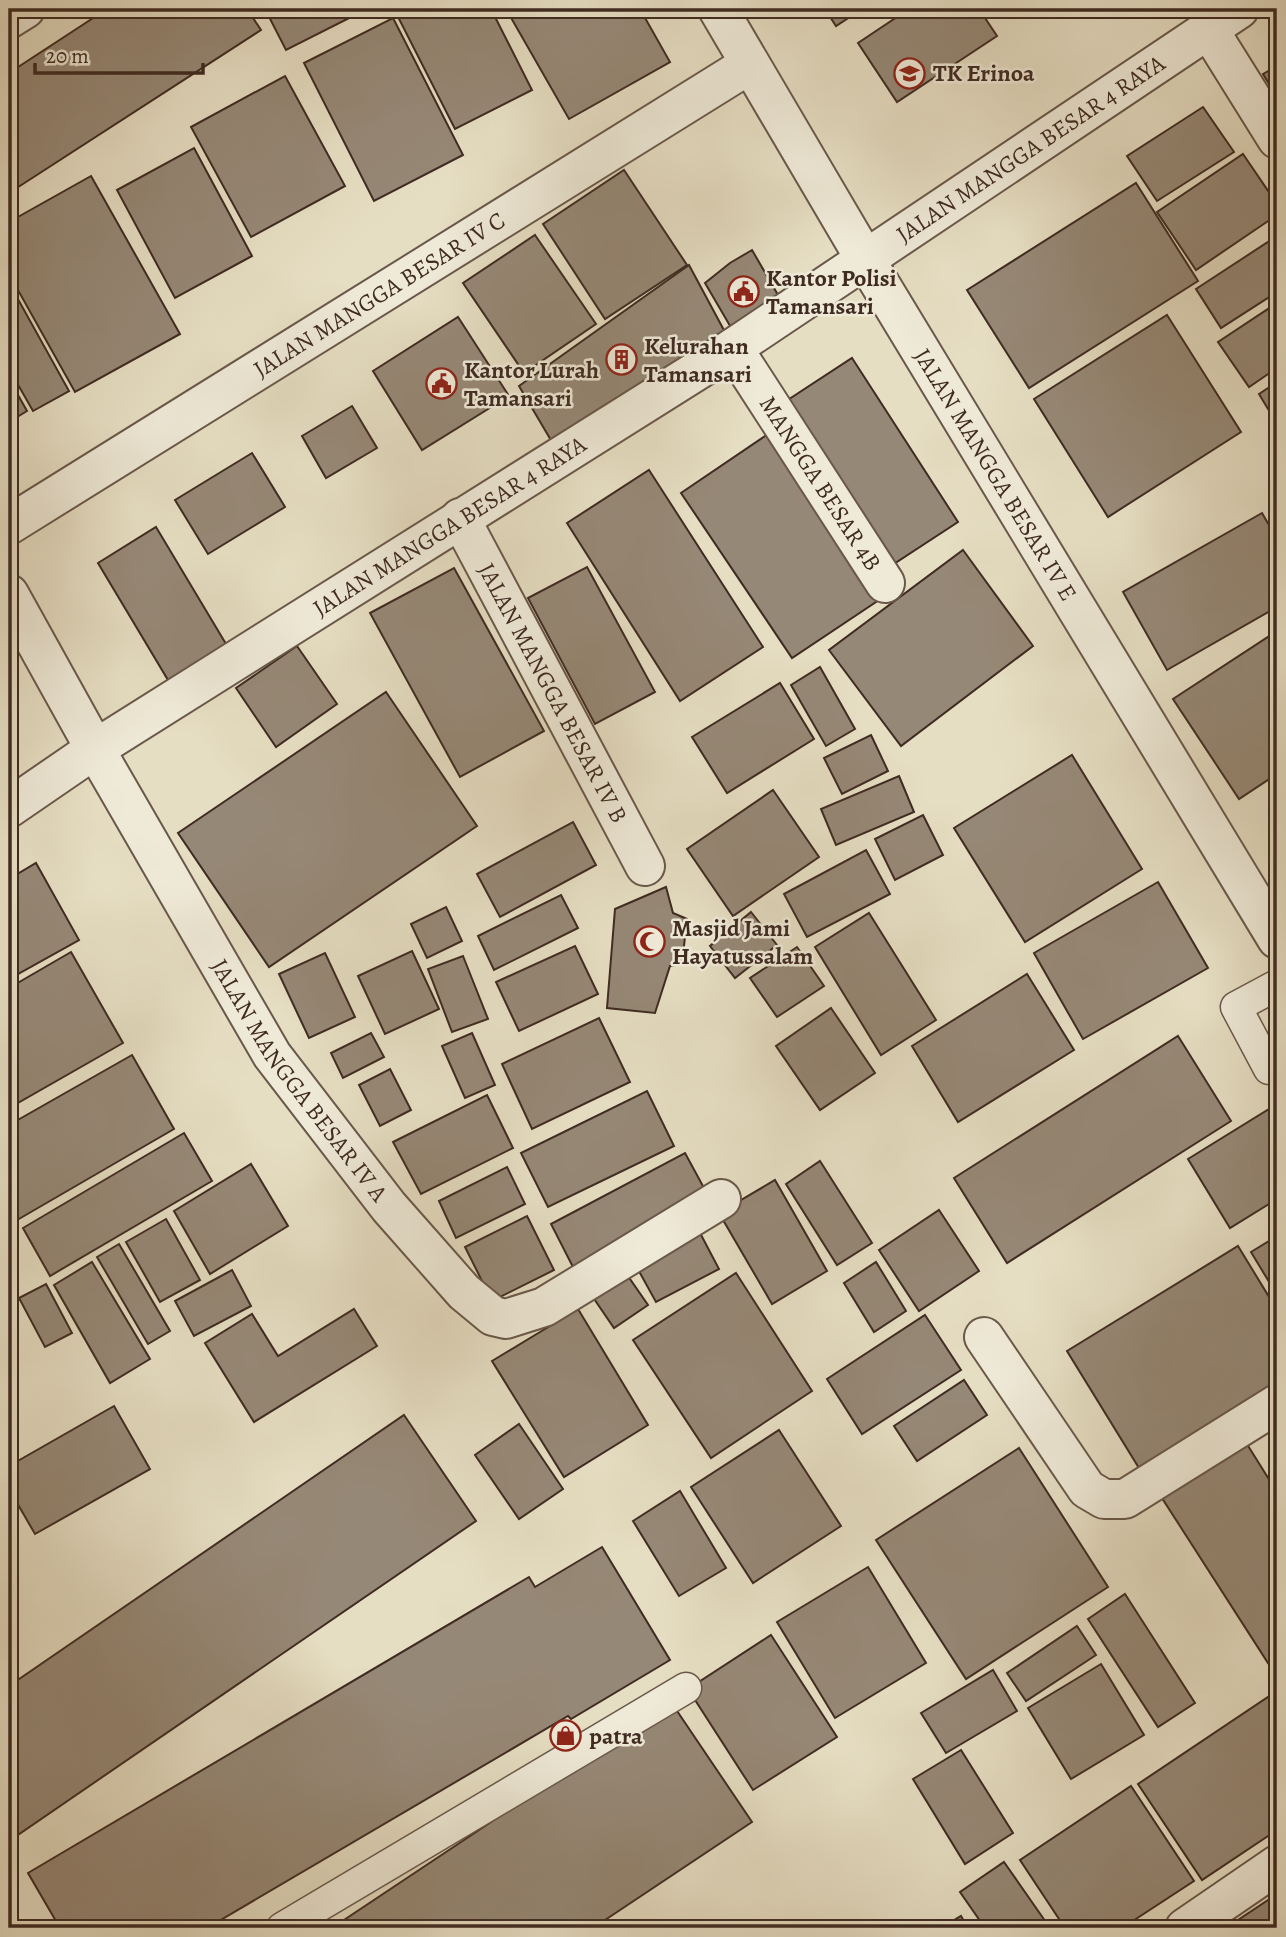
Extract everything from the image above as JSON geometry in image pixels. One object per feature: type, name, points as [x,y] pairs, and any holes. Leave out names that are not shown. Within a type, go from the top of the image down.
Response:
[{"type":"street","points":[[9,19],[24,9]]},
{"type":"street","name":"JALAN MANGGA BESAR IV E","points":[[718,9],[865,259],[1277,939]]},
{"type":"street","points":[[1224,19],[1277,139]]},
{"type":"street","name":"JALAN MANGGA BESAR 4 RAYA","points":[[9,808],[95,748],[733,348],[1224,19]]},
{"type":"street","name":"JALAN MANGGA BESAR IV C","points":[[9,525],[750,64]]},
{"type":"street","name":"MANGGA BESAR 4B","points":[[733,348],[885,583]]},
{"type":"street","name":"JALAN MANGGA BESAR IV B","points":[[460,518],[645,866]]},
{"type":"street","name":"JALAN MANGGA BESAR IV A","points":[[9,594],[272,1055],[388,1207],[464,1292],[493,1315],[506,1319],[544,1307],[721,1199]]},
{"type":"street","points":[[984,1337],[1087,1489],[1104,1499],[1125,1499],[1277,1404]]},
{"type":"street","points":[[1185,1928],[1277,1865]]},
{"type":"lane","points":[[1269,1069],[1236,1007],[1277,985]]},
{"type":"lane","points":[[282,1928],[686,1688]]},
{"type":"building","points":[[107,9],[247,9],[261,30],[9,193],[9,73]]},
{"type":"building","points":[[265,9],[367,9],[286,50]]},
{"type":"building","points":[[394,9],[491,9],[532,90],[455,129]]},
{"type":"building","points":[[506,9],[640,9],[670,62],[569,119]]},
{"type":"building","points":[[825,9],[862,9],[836,26]]},
{"type":"building","name":"TK Erinoa","points":[[909,9],[979,9],[997,36],[897,102],[858,43]]},
{"type":"building","points":[[393,18],[463,155],[374,201],[304,63]]},
{"type":"building","points":[[1277,66],[1277,97],[1263,74]]},
{"type":"building","points":[[285,76],[345,186],[251,237],[191,127]]},
{"type":"building","points":[[1203,107],[1234,152],[1157,201],[1127,156]]},
{"type":"building","points":[[194,148],[252,256],[175,298],[117,190]]},
{"type":"building","points":[[1243,154],[1277,204],[1277,215],[1196,270],[1157,212]]},
{"type":"building","points":[[624,170],[687,265],[605,319],[543,224]]},
{"type":"building","points":[[91,176],[180,334],[75,392],[9,274],[9,222]]},
{"type":"building","points":[[1136,183],[1198,281],[1029,388],[967,290]]},
{"type":"building","points":[[535,235],[596,324],[524,373],[463,283]]},
{"type":"building","points":[[1277,236],[1277,292],[1221,328],[1196,289]]},
{"type":"building","name":"Kantor Polisi Tamansari","points":[[752,250],[782,302],[733,331],[705,283]]},
{"type":"building","name":"Kelurahan Tamansari","points":[[689,265],[726,334],[555,447],[519,386]]},
{"type":"building","points":[[9,283],[69,391],[33,411],[9,369]]},
{"type":"building","points":[[1277,303],[1277,368],[1249,387],[1218,342]]},
{"type":"building","points":[[1167,315],[1241,432],[1108,517],[1034,399]]},
{"type":"building","name":"Kantor Lurah Tamansari","points":[[458,317],[509,396],[422,450],[373,371]]},
{"type":"building","points":[[852,358],[958,522],[883,571],[777,407]]},
{"type":"building","points":[[9,379],[27,411],[9,422]]},
{"type":"building","points":[[1277,382],[1277,424],[1259,394]]},
{"type":"building","points":[[352,406],[377,448],[326,478],[302,436]]},
{"type":"building","points":[[771,432],[882,598],[792,658],[681,493]]},
{"type":"building","points":[[252,453],[285,507],[208,554],[175,500]]},
{"type":"building","points":[[649,470],[763,647],[680,701],[567,523]]},
{"type":"building","points":[[1262,513],[1277,539],[1277,607],[1167,670],[1123,592]]},
{"type":"building","points":[[156,527],[229,649],[171,685],[98,563]]},
{"type":"building","points":[[963,550],[1033,646],[901,746],[829,650]]},
{"type":"building","points":[[587,567],[655,692],[595,724],[528,598]]},
{"type":"building","points":[[454,568],[544,731],[460,777],[370,613]]},
{"type":"building","points":[[1277,631],[1277,774],[1239,799],[1173,699]]},
{"type":"building","points":[[297,646],[337,704],[276,747],[236,688]]},
{"type":"building","points":[[820,667],[855,729],[826,746],[791,685]]},
{"type":"building","points":[[780,683],[814,739],[727,793],[692,737]]},
{"type":"building","points":[[386,692],[477,826],[269,967],[178,833]]},
{"type":"building","points":[[871,735],[888,771],[842,794],[824,758]]},
{"type":"building","points":[[1072,755],[1142,869],[1025,942],[954,828]]},
{"type":"building","points":[[899,776],[914,812],[836,845],[821,809]]},
{"type":"building","points":[[773,790],[819,857],[733,916],[687,849]]},
{"type":"building","points":[[923,815],[943,855],[895,880],[875,839]]},
{"type":"building","points":[[573,822],[596,865],[500,917],[477,874]]},
{"type":"building","points":[[866,850],[890,894],[807,937],[784,894]]},
{"type":"building","points":[[36,863],[79,940],[9,979],[9,879]]},
{"type":"building","points":[[1158,882],[1208,968],[1083,1039],[1034,953]]},
{"type":"building","name":"Masjid Jami Hayatussalam","points":[[666,887],[673,913],[687,919],[682,964],[670,966],[655,1013],[607,1008],[615,909]]},
{"type":"building","points":[[561,895],[578,928],[494,970],[478,936]]},
{"type":"building","points":[[446,907],[462,941],[427,958],[411,924]]},
{"type":"building","points":[[751,912],[777,945],[735,978],[710,946]]},
{"type":"building","points":[[869,913],[936,1020],[881,1055],[815,947]]},
{"type":"building","points":[[575,946],[598,994],[519,1031],[496,982]]},
{"type":"building","points":[[797,947],[824,986],[777,1017],[750,978]]},
{"type":"building","points":[[412,951],[439,1009],[385,1034],[358,976]]},
{"type":"building","points":[[71,952],[123,1043],[9,1108],[9,988]]},
{"type":"building","points":[[325,953],[355,1017],[309,1038],[279,974]]},
{"type":"building","points":[[463,956],[488,1019],[452,1032],[428,969]]},
{"type":"building","points":[[1027,974],[1074,1050],[958,1122],[912,1046]]},
{"type":"building","points":[[831,1008],[875,1073],[820,1110],[776,1046]]},
{"type":"building","points":[[599,1018],[630,1082],[532,1129],[502,1064]]},
{"type":"building","points":[[371,1033],[384,1057],[343,1078],[331,1053]]},
{"type":"building","points":[[472,1033],[495,1085],[465,1098],[442,1046]]},
{"type":"building","points":[[1178,1036],[1231,1121],[1007,1263],[954,1178]]},
{"type":"building","points":[[132,1055],[174,1129],[12,1223],[9,1218],[9,1125]]},
{"type":"building","points":[[390,1069],[411,1110],[380,1126],[359,1085]]},
{"type":"building","points":[[647,1091],[674,1146],[548,1207],[521,1153]]},
{"type":"building","points":[[487,1095],[513,1148],[421,1194],[393,1142]]},
{"type":"building","points":[[1277,1104],[1277,1199],[1230,1228],[1188,1159]]},
{"type":"building","points":[[184,1133],[212,1181],[50,1276],[23,1228]]},
{"type":"building","points":[[685,1153],[710,1199],[575,1271],[551,1224]]},
{"type":"building","points":[[820,1161],[872,1243],[837,1265],[786,1184]]},
{"type":"building","points":[[251,1164],[288,1226],[210,1274],[174,1211]]},
{"type":"building","points":[[507,1167],[525,1204],[456,1238],[439,1201]]},
{"type":"building","points":[[775,1180],[827,1271],[772,1304],[719,1213]]},
{"type":"building","points":[[939,1210],[979,1271],[919,1311],[879,1250]]},
{"type":"building","points":[[527,1216],[554,1270],[492,1301],[465,1247]]},
{"type":"building","points":[[166,1219],[200,1280],[160,1302],[126,1242]]},
{"type":"building","points":[[699,1231],[719,1269],[656,1302],[635,1264]]},
{"type":"building","points":[[1277,1236],[1277,1295],[1251,1252]]},
{"type":"building","points":[[119,1244],[170,1331],[148,1344],[97,1257]]},
{"type":"building","points":[[1238,1246],[1277,1310],[1277,1382],[1139,1468],[1067,1351]]},
{"type":"building","points":[[92,1262],[150,1359],[110,1383],[54,1285]]},
{"type":"building","points":[[876,1262],[906,1311],[874,1332],[844,1283]]},
{"type":"building","points":[[621,1266],[648,1305],[614,1328],[588,1290]]},
{"type":"building","points":[[232,1270],[251,1306],[194,1336],[175,1301]]},
{"type":"building","points":[[736,1273],[812,1391],[711,1458],[633,1340]]},
{"type":"building","points":[[46,1284],[72,1333],[45,1347],[19,1298]]},
{"type":"building","points":[[354,1309],[377,1346],[254,1422],[205,1343],[252,1314],[278,1356]]},
{"type":"building","points":[[578,1309],[648,1425],[564,1477],[492,1361]]},
{"type":"building","points":[[925,1315],[961,1370],[862,1434],[827,1379]]},
{"type":"building","points":[[964,1380],[987,1415],[917,1461],[894,1426]]},
{"type":"building","points":[[114,1406],[150,1469],[35,1534],[9,1489],[9,1466]]},
{"type":"building","points":[[404,1415],[476,1521],[9,1841],[9,1686]]},
{"type":"building","points":[[519,1424],[563,1489],[519,1519],[475,1455]]},
{"type":"building","points":[[779,1430],[841,1526],[753,1583],[691,1487]]},
{"type":"building","points":[[1245,1441],[1277,1492],[1277,1657],[1268,1663],[1160,1495]]},
{"type":"building","points":[[1019,1448],[1108,1587],[966,1679],[876,1540]]},
{"type":"building","points":[[680,1491],[726,1568],[679,1596],[633,1521]]},
{"type":"building","points":[[602,1547],[670,1660],[571,1719],[568,1716],[207,1928],[60,1928],[28,1873],[529,1577],[535,1587]]},
{"type":"building","points":[[868,1567],[926,1663],[835,1718],[777,1622]]},
{"type":"building","points":[[1125,1594],[1195,1703],[1158,1727],[1088,1619]]},
{"type":"building","points":[[1077,1626],[1096,1655],[1026,1701],[1007,1673]]},
{"type":"building","points":[[771,1635],[837,1737],[753,1790],[688,1689]]},
{"type":"building","points":[[1101,1664],[1144,1735],[1071,1779],[1028,1708]]},
{"type":"building","points":[[993,1670],[1017,1711],[946,1753],[921,1713]]},
{"type":"building","points":[[1268,1697],[1277,1711],[1277,1830],[1202,1880],[1138,1784]]},
{"type":"building","points":[[671,1702],[752,1822],[593,1928],[332,1928]]},
{"type":"building","points":[[961,1750],[1013,1833],[965,1864],[913,1779]]},
{"type":"building","points":[[1131,1786],[1194,1881],[1122,1928],[1065,1928],[1020,1860]]},
{"type":"building","points":[[1004,1862],[1050,1928],[985,1928],[960,1892]]},
{"type":"building","points":[[1277,1894],[1277,1928],[1226,1928]]},
{"type":"building","points":[[961,1916],[968,1928],[941,1928]]},
{"type":"place","name":"TK Erinoa","points":[[910,73]]},
{"type":"place","name":"Kantor Polisi Tamansari","points":[[743,292]]},
{"type":"place","name":"Kelurahan Tamansari","points":[[621,360]]},
{"type":"place","name":"Kantor Lurah Tamansari","points":[[441,384]]},
{"type":"place","name":"Masjid Jami Hayatussalam","points":[[649,942]]},
{"type":"place","name":"patra","points":[[566,1736]]}]
